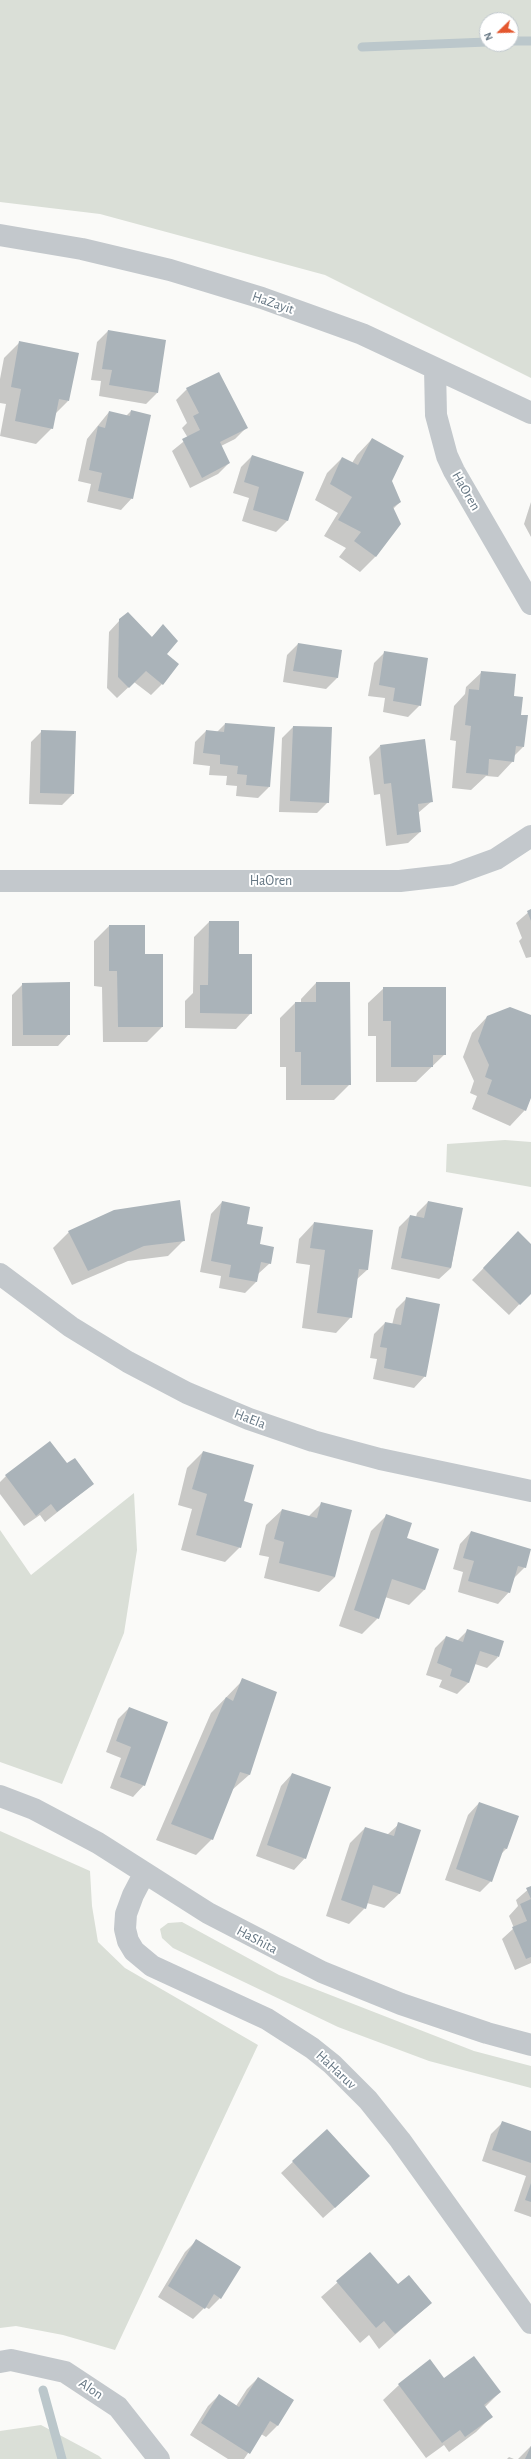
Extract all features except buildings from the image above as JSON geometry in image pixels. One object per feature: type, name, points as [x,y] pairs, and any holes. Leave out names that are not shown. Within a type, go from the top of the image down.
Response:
[{"type":"street","name":"HaZayit","points":[[0,235],[82,249],[170,270],[262,298],[362,334],[531,413]]},
{"type":"street","name":"HaOren","points":[[435,368],[436,415],[447,456],[454,471],[531,604]]},
{"type":"street","name":"HaOren","points":[[0,881],[400,881],[452,875],[496,859],[531,836]]},
{"type":"street","name":"HaEla","points":[[0,1274],[71,1327],[128,1362],[187,1393],[249,1419],[313,1441],[380,1459],[531,1491]]},
{"type":"street","name":"HaShita","points":[[0,1796],[34,1809],[98,1843],[144,1874],[245,1934],[322,1972],[401,2004],[486,2033],[531,2045]]},
{"type":"street","name":"HaHaruv","points":[[144,1874],[132,1895],[126,1914],[125,1929],[128,1941],[134,1951],[152,1966],[267,2019],[312,2048],[332,2064],[368,2100],[400,2140],[531,2323]]},
{"type":"street","name":"Alon","points":[[0,2362],[11,2360],[65,2372],[118,2407],[159,2459]]},
{"type":"shaded area","points":[[0,0],[531,0],[531,378],[325,275],[100,214],[0,202]]},
{"type":"shaded area","points":[[505,1140],[531,1142],[531,1187],[446,1172],[447,1144]]},
{"type":"shaded area","points":[[134,1493],[137,1550],[124,1633],[62,1784],[0,1762],[0,1530],[31,1575]]},
{"type":"shaded area","points":[[0,1831],[90,1871],[92,1906],[98,1942],[125,1968],[258,2045],[115,2350],[63,2335],[16,2326],[0,2328]]},
{"type":"shaded area","points":[[182,1922],[279,1975],[474,2051],[531,2066],[531,2088],[429,2061],[338,2027],[173,1948],[162,1938],[160,1929],[168,1923]]},
{"type":"shaded area","points":[[41,2425],[102,2459],[0,2459],[0,2431]]},
{"type":"waterway","points":[[519,41],[531,41]]},
{"type":"waterway","points":[[362,47],[479,42]]},
{"type":"waterway","points":[[43,2390],[62,2459]]}]
